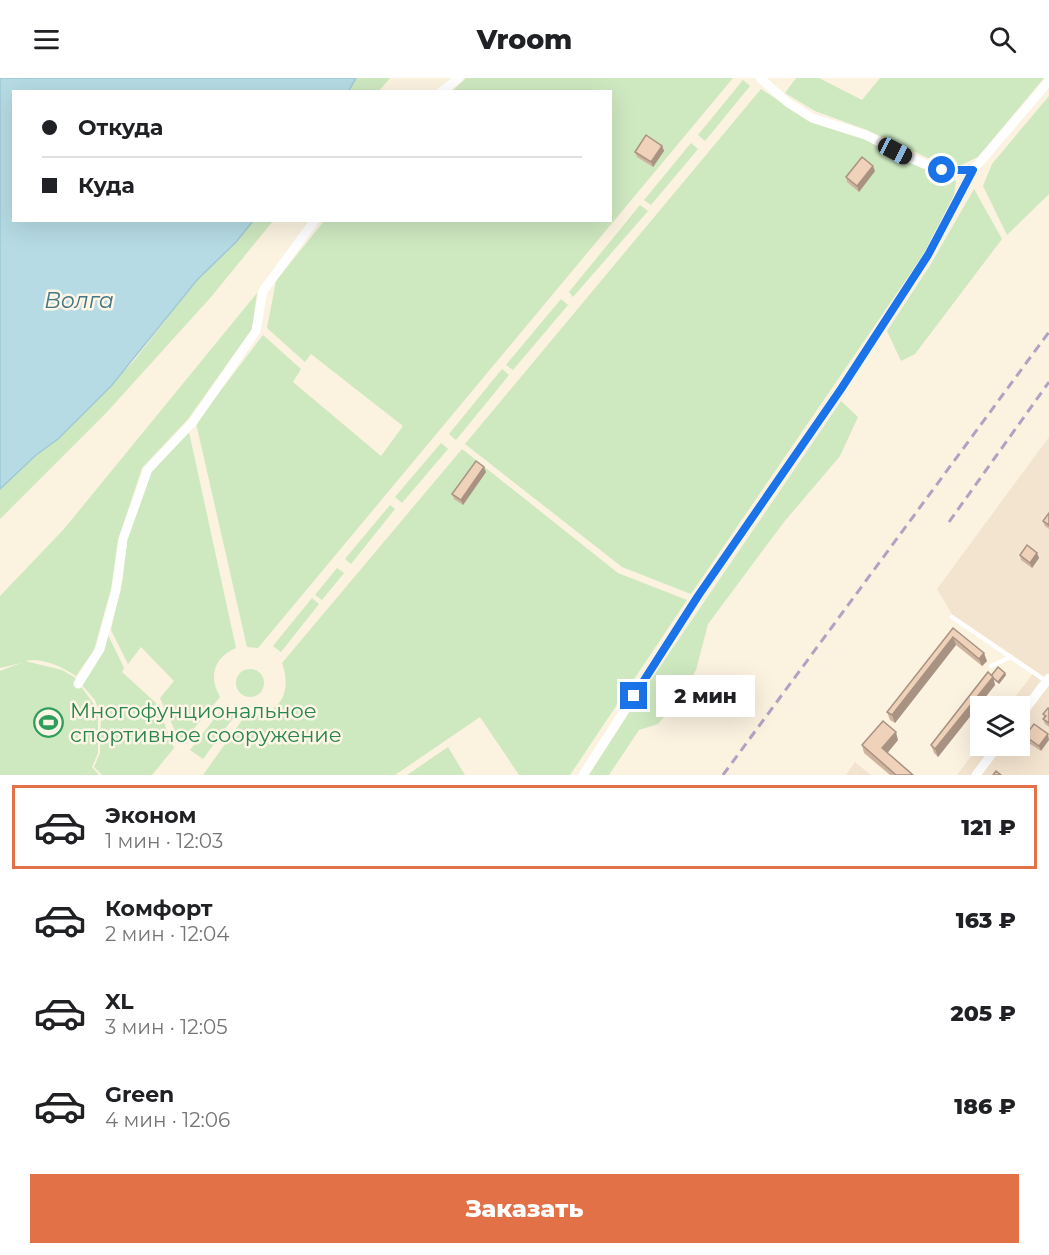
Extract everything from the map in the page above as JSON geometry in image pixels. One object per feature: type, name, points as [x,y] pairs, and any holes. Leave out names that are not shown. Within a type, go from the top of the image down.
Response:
[{"type":"street","points":[[444,90],[459,78]]},
{"type":"street","points":[[760,78],[787,102],[812,118],[866,135],[909,158],[942,170],[973,170]]},
{"type":"street","points":[[582,775],[698,596],[841,389],[928,255],[973,170],[1049,81]]},
{"type":"street","points":[[78,684],[100,649],[116,590],[123,539],[148,469],[193,422],[256,331],[262,291],[314,222]]},
{"type":"street","points":[[1030,703],[1048,680]]},
{"type":"street","points":[[976,775],[990,756]]},
{"type":"lane","points":[[952,617],[1048,680]]},
{"type":"lane","points":[[991,666],[1011,657]]},
{"type":"shaded area","points":[[1049,437],[1049,775],[957,775],[971,756],[1030,756],[1030,696],[1016,696],[1035,671],[953,616],[937,589]]},
{"type":"shaded area","points":[[855,762],[871,775],[846,775]]},
{"type":"green space","points":[[356,78],[390,78],[380,90],[349,90]]},
{"type":"green space","points":[[466,78],[733,78],[258,648],[247,647],[196,423],[263,335],[301,369],[293,382],[381,456],[403,426],[311,354],[305,362],[267,328],[276,281],[323,222],[612,222],[612,90],[453,90]]},
{"type":"green space","points":[[796,78],[819,78],[862,100],[880,78],[1044,78],[978,157],[959,166],[939,163],[867,130],[815,111],[785,93]]},
{"type":"green space","points":[[743,80],[750,86],[705,141],[698,135]]},
{"type":"green space","points":[[761,89],[813,123],[869,141],[921,168],[956,181],[954,195],[923,255],[691,594],[622,567],[465,444]]},
{"type":"green space","points":[[1049,96],[1049,194],[1007,235],[983,186],[992,164]]},
{"type":"green space","points":[[691,143],[698,149],[651,205],[644,200]]},
{"type":"green space","points":[[974,189],[1002,239],[915,354],[901,361],[887,331],[931,264]]},
{"type":"green space","points":[[640,205],[648,211],[573,297],[569,292]]},
{"type":"green space","points":[[252,222],[272,222],[211,297],[107,412],[0,519],[0,489],[36,455],[58,439],[133,362],[197,280],[236,242]]},
{"type":"green space","points":[[257,293],[252,329],[188,419],[142,468],[118,540],[111,589],[94,650],[76,676],[45,662],[25,661],[62,670],[74,677],[93,703],[98,716],[98,753],[92,767],[99,775],[0,775],[0,671],[21,663],[0,668],[0,596],[64,529]]},
{"type":"green space","points":[[561,299],[568,305],[513,370],[506,365]]},
{"type":"green space","points":[[502,369],[509,375],[456,440],[449,434]]},
{"type":"green space","points":[[841,401],[858,417],[840,456],[784,522],[708,624],[696,670],[681,698],[658,724],[639,730],[609,775],[589,775],[636,702]]},
{"type":"green space","points":[[189,432],[236,648],[223,657],[215,668],[214,682],[220,697],[181,744],[160,698],[174,681],[141,647],[128,664],[111,630],[123,578],[127,540],[151,473]]},
{"type":"green space","points":[[441,443],[448,449],[402,503],[395,497]]},
{"type":"green space","points":[[462,449],[618,573],[687,600],[570,775],[519,775],[480,717],[395,775],[203,775],[245,716],[257,715],[275,708],[284,693],[286,684],[282,663]]},
{"type":"green space","points":[[390,505],[395,509],[351,564],[345,559]]},
{"type":"green space","points":[[337,568],[344,573],[322,600],[315,595]]},
{"type":"green space","points":[[312,598],[319,604],[281,652],[273,646]]},
{"type":"green space","points":[[108,635],[124,668],[122,672],[156,703],[174,748],[152,775],[102,775],[94,767],[100,753],[101,715],[95,700],[82,685]]},
{"type":"green space","points":[[250,669],[260,673],[264,683],[260,693],[250,697],[240,693],[236,683],[240,673]]},
{"type":"green space","points":[[225,705],[236,714],[203,759],[190,750]]},
{"type":"green space","points":[[448,747],[465,775],[407,775]]},
{"type":"water","name":"Волга","points":[[0,78],[356,78],[349,90],[12,90],[12,222],[252,222],[236,242],[197,280],[112,385],[58,439],[36,455],[0,489]]},
{"type":"building","points":[[646,135],[662,146],[651,162],[635,152]]},
{"type":"building","points":[[862,157],[873,166],[857,186],[846,177]]},
{"type":"building","points":[[476,461],[484,467],[461,500],[452,494]]},
{"type":"building","points":[[1049,513],[1049,525],[1043,521]]},
{"type":"building","points":[[1027,545],[1037,553],[1030,563],[1020,555]]},
{"type":"building","points":[[953,628],[984,653],[979,659],[953,637],[892,715],[887,712]]},
{"type":"building","points":[[998,667],[1005,673],[998,682],[991,676]]},
{"type":"building","points":[[988,672],[993,677],[978,696],[970,696],[970,706],[935,749],[931,745]]},
{"type":"building","points":[[1048,708],[1049,723],[1043,719],[1046,716],[1043,714]]},
{"type":"building","points":[[883,721],[896,732],[882,748],[913,775],[896,775],[862,745]]},
{"type":"building","points":[[1034,724],[1048,734],[1039,746],[1030,740],[1030,729]]},
{"type":"railway","points":[[723,775],[1049,332]]},
{"type":"railway","points":[[949,522],[1049,382]]},
{"type":"place","name":"Многофунциональное спортивное сооружение","points":[[49,723]]},
{"type":"route","points":[[634,696],[698,596],[841,389],[928,255],[973,170],[942,170]]}]
